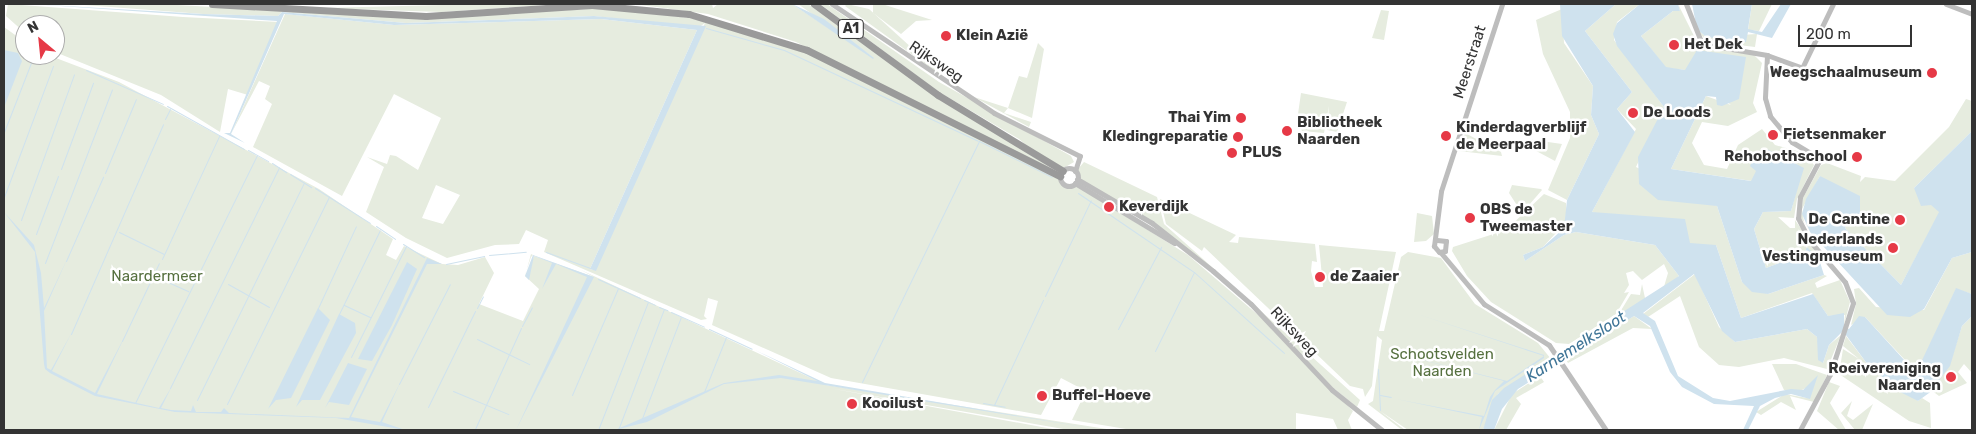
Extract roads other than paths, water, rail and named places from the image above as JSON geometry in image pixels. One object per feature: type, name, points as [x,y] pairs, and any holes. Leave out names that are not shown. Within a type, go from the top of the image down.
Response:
[{"type":"highway","name":"A1","points":[[212,4],[426,16],[592,6],[688,14],[807,50],[1067,172]]},
{"type":"highway","name":"A1","points":[[814,4],[938,95],[1067,172]]},
{"type":"street","name":"Rijksweg","points":[[832,4],[946,84],[1032,133],[1080,156],[1067,172],[1066,186],[1076,181],[1187,251],[1251,304],[1332,390],[1382,430]]},
{"type":"street","name":"Meerstraat","points":[[1437,240],[1444,185],[1502,4]]},
{"type":"street","points":[[1686,4],[1702,44],[1757,51],[1802,68],[1833,4]]},
{"type":"street","points":[[1946,4],[1972,14]]},
{"type":"street","points":[[1767,56],[1766,67],[1770,116],[1792,142],[1820,159],[1800,197],[1798,218],[1804,233],[1852,293],[1846,330],[1830,374],[1800,430]]},
{"type":"street","points":[[1067,172],[1076,181]]},
{"type":"street","name":"Meerstraat","points":[[1444,185],[1445,240],[1452,264]]},
{"type":"street","points":[[1445,240],[1437,240],[1435,249],[1441,252],[1452,264],[1484,304],[1542,339],[1556,353],[1606,430]]},
{"type":"street","points":[[1441,252],[1447,249]]},
{"type":"water","points":[[31,4],[203,14],[278,16],[282,12],[406,23],[594,16],[706,26],[596,271],[590,269],[697,30],[601,19],[394,25],[284,14],[231,134],[245,143],[224,133],[230,133],[277,21]]},
{"type":"water","points":[[792,4],[824,19],[874,58],[873,59]]},
{"type":"water","name":"Karnemelksloot","points":[[1560,4],[1616,4],[1585,31],[1632,92],[1617,109],[1635,132],[1592,212],[1685,219],[1690,243],[1716,245],[1741,318],[1813,294],[1828,316],[1844,313],[1844,327],[1849,329],[1859,316],[1865,317],[1916,373],[1956,288],[1972,294],[1972,316],[1962,326],[1950,366],[1929,393],[1918,401],[1900,392],[1868,365],[1843,331],[1829,345],[1823,363],[1818,360],[1817,337],[1807,329],[1735,342],[1722,331],[1694,274],[1643,313],[1655,321],[1678,376],[1713,398],[1730,401],[1791,389],[1803,390],[1818,375],[1810,399],[1791,394],[1775,398],[1760,406],[1748,430],[1743,430],[1754,406],[1714,404],[1682,387],[1670,372],[1650,326],[1634,316],[1518,389],[1502,409],[1494,430],[1483,430],[1492,400],[1504,388],[1679,276],[1655,245],[1576,232],[1564,235],[1525,261],[1523,255],[1543,247],[1564,228],[1567,200],[1599,134],[1591,115],[1593,86],[1562,36]]},
{"type":"water","points":[[1640,4],[1678,4],[1680,11],[1673,11],[1641,36],[1666,67],[1685,70],[1697,50],[1746,57],[1739,99],[1722,106],[1717,105],[1716,97],[1706,96],[1671,169],[1751,181],[1756,171],[1750,166],[1752,162],[1767,149],[1804,168],[1791,211],[1763,212],[1754,229],[1766,268],[1804,254],[1807,247],[1819,259],[1824,275],[1768,294],[1752,292],[1742,282],[1717,206],[1658,200],[1639,184],[1638,157],[1664,107],[1617,46],[1613,34],[1617,23]]},
{"type":"water","points":[[1692,4],[1752,4],[1748,29],[1762,32],[1781,4],[1791,4],[1772,38],[1748,32],[1746,42],[1706,37],[1697,29]]},
{"type":"water","points":[[4,50],[15,52],[15,65],[20,65],[5,105]]},
{"type":"water","points":[[1972,131],[1972,252],[1952,258],[1924,309],[1910,317],[1887,315],[1810,232],[1802,214],[1806,199],[1820,176],[1860,196],[1860,215],[1857,220],[1850,218],[1845,228],[1901,285],[1939,212],[1931,205],[1921,206],[1914,188]]},
{"type":"water","points":[[4,212],[34,245],[41,273],[44,308],[68,257],[44,311],[47,368],[51,370],[72,332],[52,371],[95,393],[127,332],[97,394],[159,408],[172,386],[161,408],[171,410],[191,411],[193,405],[196,412],[221,412],[224,408],[229,413],[349,418],[427,258],[442,264],[427,264],[351,417],[380,422],[401,381],[382,422],[405,430],[336,418],[175,412],[95,396],[50,373],[45,369],[44,364],[35,252]]},
{"type":"water","points":[[533,255],[594,277],[516,430],[587,277],[556,264],[542,289],[552,263],[534,256],[529,280],[525,276]]},
{"type":"water","points":[[407,262],[417,269],[392,325],[372,361],[358,359]]},
{"type":"water","points":[[318,308],[330,320],[291,398],[276,400],[268,409]]},
{"type":"water","points":[[339,314],[355,323],[356,333],[320,400],[302,400],[296,407]]},
{"type":"water","points":[[1417,314],[1544,355],[1544,356]]},
{"type":"water","points":[[755,350],[825,383],[1102,430],[781,378],[724,384],[647,422],[615,430],[724,383],[779,375],[817,381]]},
{"type":"water","points":[[1399,354],[1507,381],[1544,356],[1544,358],[1495,391],[1479,430],[1482,417],[1396,399],[1484,416],[1490,397],[1495,390],[1504,381]]},
{"type":"water","points":[[348,363],[367,369],[349,405],[329,402],[325,408]]},
{"type":"waterway","points":[[706,28],[784,50],[978,141]]},
{"type":"waterway","points":[[4,132],[30,65]]},
{"type":"waterway","points":[[4,197],[53,66]]},
{"type":"waterway","points":[[86,70],[163,104]]},
{"type":"waterway","points":[[21,220],[74,74]]},
{"type":"waterway","points":[[61,169],[93,83]]},
{"type":"waterway","points":[[45,263],[112,89]]},
{"type":"waterway","points":[[105,173],[136,99]]},
{"type":"waterway","points":[[167,106],[244,149]]},
{"type":"waterway","points":[[165,119],[170,109]]},
{"type":"waterway","points":[[71,334],[163,124]]},
{"type":"waterway","points":[[162,259],[219,136]]},
{"type":"waterway","points":[[862,382],[979,141],[1052,177]]},
{"type":"waterway","points":[[248,150],[268,161]]},
{"type":"waterway","points":[[135,403],[257,155]]},
{"type":"waterway","points":[[272,163],[286,172]]},
{"type":"waterway","points":[[170,388],[279,167]]},
{"type":"waterway","points":[[290,174],[311,187]]},
{"type":"waterway","points":[[36,234],[58,176]]},
{"type":"waterway","points":[[66,261],[103,177]]},
{"type":"waterway","points":[[197,400],[304,183]]},
{"type":"waterway","points":[[315,188],[370,223]]},
{"type":"waterway","points":[[1078,193],[1194,272]]},
{"type":"waterway","points":[[227,404],[329,197]]},
{"type":"waterway","points":[[1045,296],[1091,200]]},
{"type":"waterway","points":[[318,308],[356,226]]},
{"type":"waterway","points":[[376,226],[395,239]]},
{"type":"waterway","points":[[339,314],[380,230]]},
{"type":"waterway","points":[[119,232],[164,254]]},
{"type":"waterway","points":[[403,244],[424,257]]},
{"type":"waterway","points":[[351,357],[406,246]]},
{"type":"waterway","points":[[1118,329],[1161,247]]},
{"type":"waterway","points":[[489,255],[526,252]]},
{"type":"waterway","points":[[546,252],[590,268]]},
{"type":"waterway","points":[[446,264],[484,256]]},
{"type":"waterway","points":[[122,341],[159,263]]},
{"type":"waterway","points":[[1155,351],[1194,272],[1284,353]]},
{"type":"waterway","points":[[161,279],[188,291]]},
{"type":"waterway","points":[[598,279],[640,298]]},
{"type":"waterway","points":[[228,284],[269,307]]},
{"type":"waterway","points":[[399,384],[450,284]]},
{"type":"waterway","points":[[572,395],[618,288]]},
{"type":"waterway","points":[[477,308],[483,296]]},
{"type":"waterway","points":[[644,300],[655,305]]},
{"type":"waterway","points":[[994,405],[1043,300]]},
{"type":"waterway","points":[[598,430],[648,302]]},
{"type":"waterway","points":[[344,305],[370,317]]},
{"type":"waterway","points":[[522,326],[532,307]]},
{"type":"waterway","points":[[659,307],[667,310]]},
{"type":"waterway","points":[[618,430],[664,309]]},
{"type":"waterway","points":[[428,407],[475,311]]},
{"type":"waterway","points":[[671,312],[704,327]]},
{"type":"waterway","points":[[641,421],[681,317]]},
{"type":"waterway","points":[[475,429],[521,328]]},
{"type":"waterway","points":[[709,329],[752,349]]},
{"type":"waterway","points":[[704,392],[726,337]]},
{"type":"waterway","points":[[477,339],[529,364]]},
{"type":"waterway","points":[[1378,369],[1380,410]]},
{"type":"waterway","points":[[453,391],[508,414]]},
{"type":"waterway","points":[[1380,395],[1391,397]]},
{"type":"waterway","points":[[983,403],[1005,407]]},
{"type":"place","name":"Klein Azië","points":[[946,36]]},
{"type":"place","name":"Het Dek","points":[[1674,45]]},
{"type":"place","name":"Weegschaalmuseum","points":[[1932,73]]},
{"type":"place","name":"De Loods","points":[[1633,113]]},
{"type":"place","name":"Thai Yim","points":[[1241,118]]},
{"type":"place","name":"Bibliotheek Naarden","points":[[1287,131]]},
{"type":"place","name":"Fietsenmaker","points":[[1773,135]]},
{"type":"place","name":"Kinderdagverblijf de Meerpaal","points":[[1446,136]]},
{"type":"place","name":"Kledingreparatie","points":[[1238,137]]},
{"type":"place","name":"PLUS","points":[[1232,153]]},
{"type":"place","name":"Rehobothschool","points":[[1857,157]]},
{"type":"place","name":"Keverdijk","points":[[1109,207]]},
{"type":"place","name":"OBS de Tweemaster","points":[[1470,218]]},
{"type":"place","name":"De Cantine","points":[[1900,220]]},
{"type":"place","name":"Nederlands Vestingmuseum","points":[[1893,248]]},
{"type":"place","name":"de Zaaier","points":[[1320,277]]},
{"type":"place","name":"Roeivereniging Naarden","points":[[1951,377]]},
{"type":"place","name":"Buffel-Hoeve","points":[[1042,396]]},
{"type":"place","name":"Kooilust","points":[[852,404]]},
{"type":"park label","name":"Naardermeer","points":[[157,277]]},
{"type":"park label","name":"Schootsvelden Naarden","points":[[1442,362]]}]
